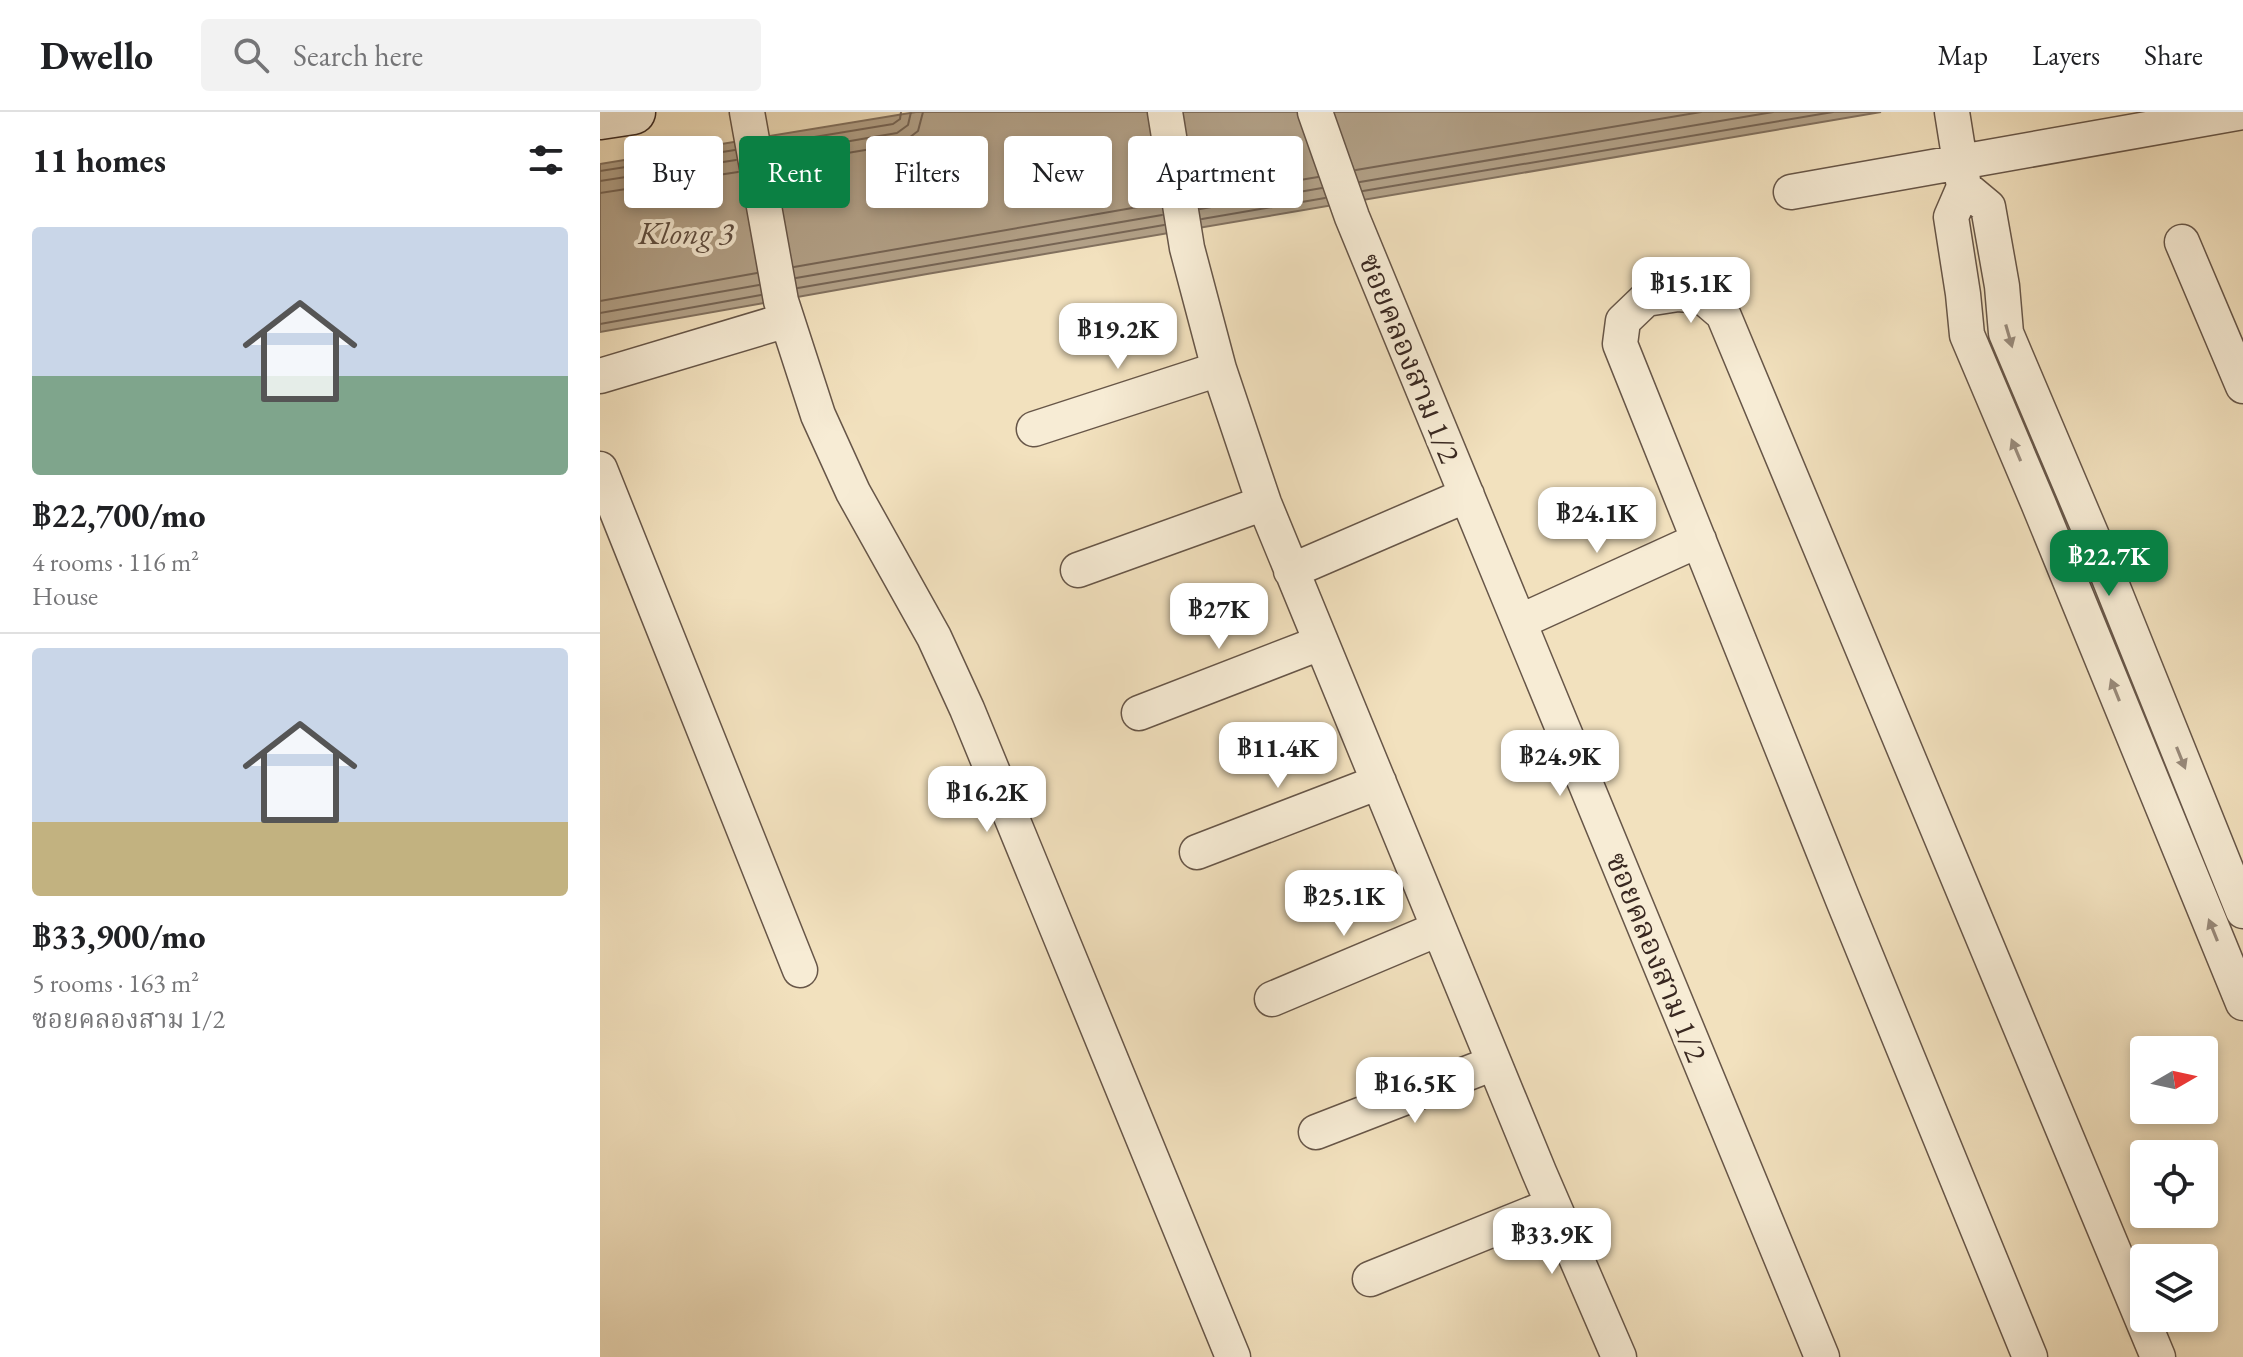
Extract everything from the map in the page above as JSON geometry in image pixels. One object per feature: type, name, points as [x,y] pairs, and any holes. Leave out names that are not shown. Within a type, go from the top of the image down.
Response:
[{"type":"main road","points":[[600,117],[633,112]]},
{"type":"street","points":[[747,112],[784,311],[818,415],[853,492],[934,637],[967,709],[1233,1357]]},
{"type":"street","points":[[1165,112],[1187,248],[1219,369],[1264,503],[1553,1205],[1611,1355]]},
{"type":"street","name":"ซอยคลองสาม 1/2","points":[[1315,112],[1352,217],[1822,1357]]},
{"type":"street","points":[[1791,192],[1958,148],[2243,112]]},
{"type":"street","points":[[1958,148],[1988,207],[2002,286],[2006,333],[2095,543],[2243,911]]},
{"type":"street","points":[[1958,148],[1951,217],[1967,335],[2243,1003]]},
{"type":"street","points":[[2182,242],[2243,386]]},
{"type":"street","points":[[1963,294],[2002,286]]},
{"type":"street","points":[[2030,1357],[1620,344],[1623,321],[1646,299],[1678,294],[1702,296],[1723,314],[2158,1357]]},
{"type":"street","points":[[600,376],[784,311]]},
{"type":"street","points":[[1034,429],[1219,369]]},
{"type":"street","points":[[600,469],[800,970]]},
{"type":"street","points":[[1291,571],[1467,495]]},
{"type":"street","points":[[1078,570],[1264,503]]},
{"type":"street","points":[[1519,622],[1699,540]]},
{"type":"street","points":[[2061,557],[2095,543]]},
{"type":"street","points":[[1139,713],[1320,643]]},
{"type":"street","points":[[1197,852],[1379,782]]},
{"type":"street","points":[[1272,999],[1438,929]]},
{"type":"street","points":[[1316,1132],[1494,1063]]},
{"type":"street","points":[[1370,1279],[1553,1205]]},
{"type":"water","name":"Klong 3","points":[[916,112],[1881,112],[600,332],[600,164],[624,160],[624,208],[723,208],[723,144],[739,141],[739,208],[850,208],[850,136],[770,136]]}]
